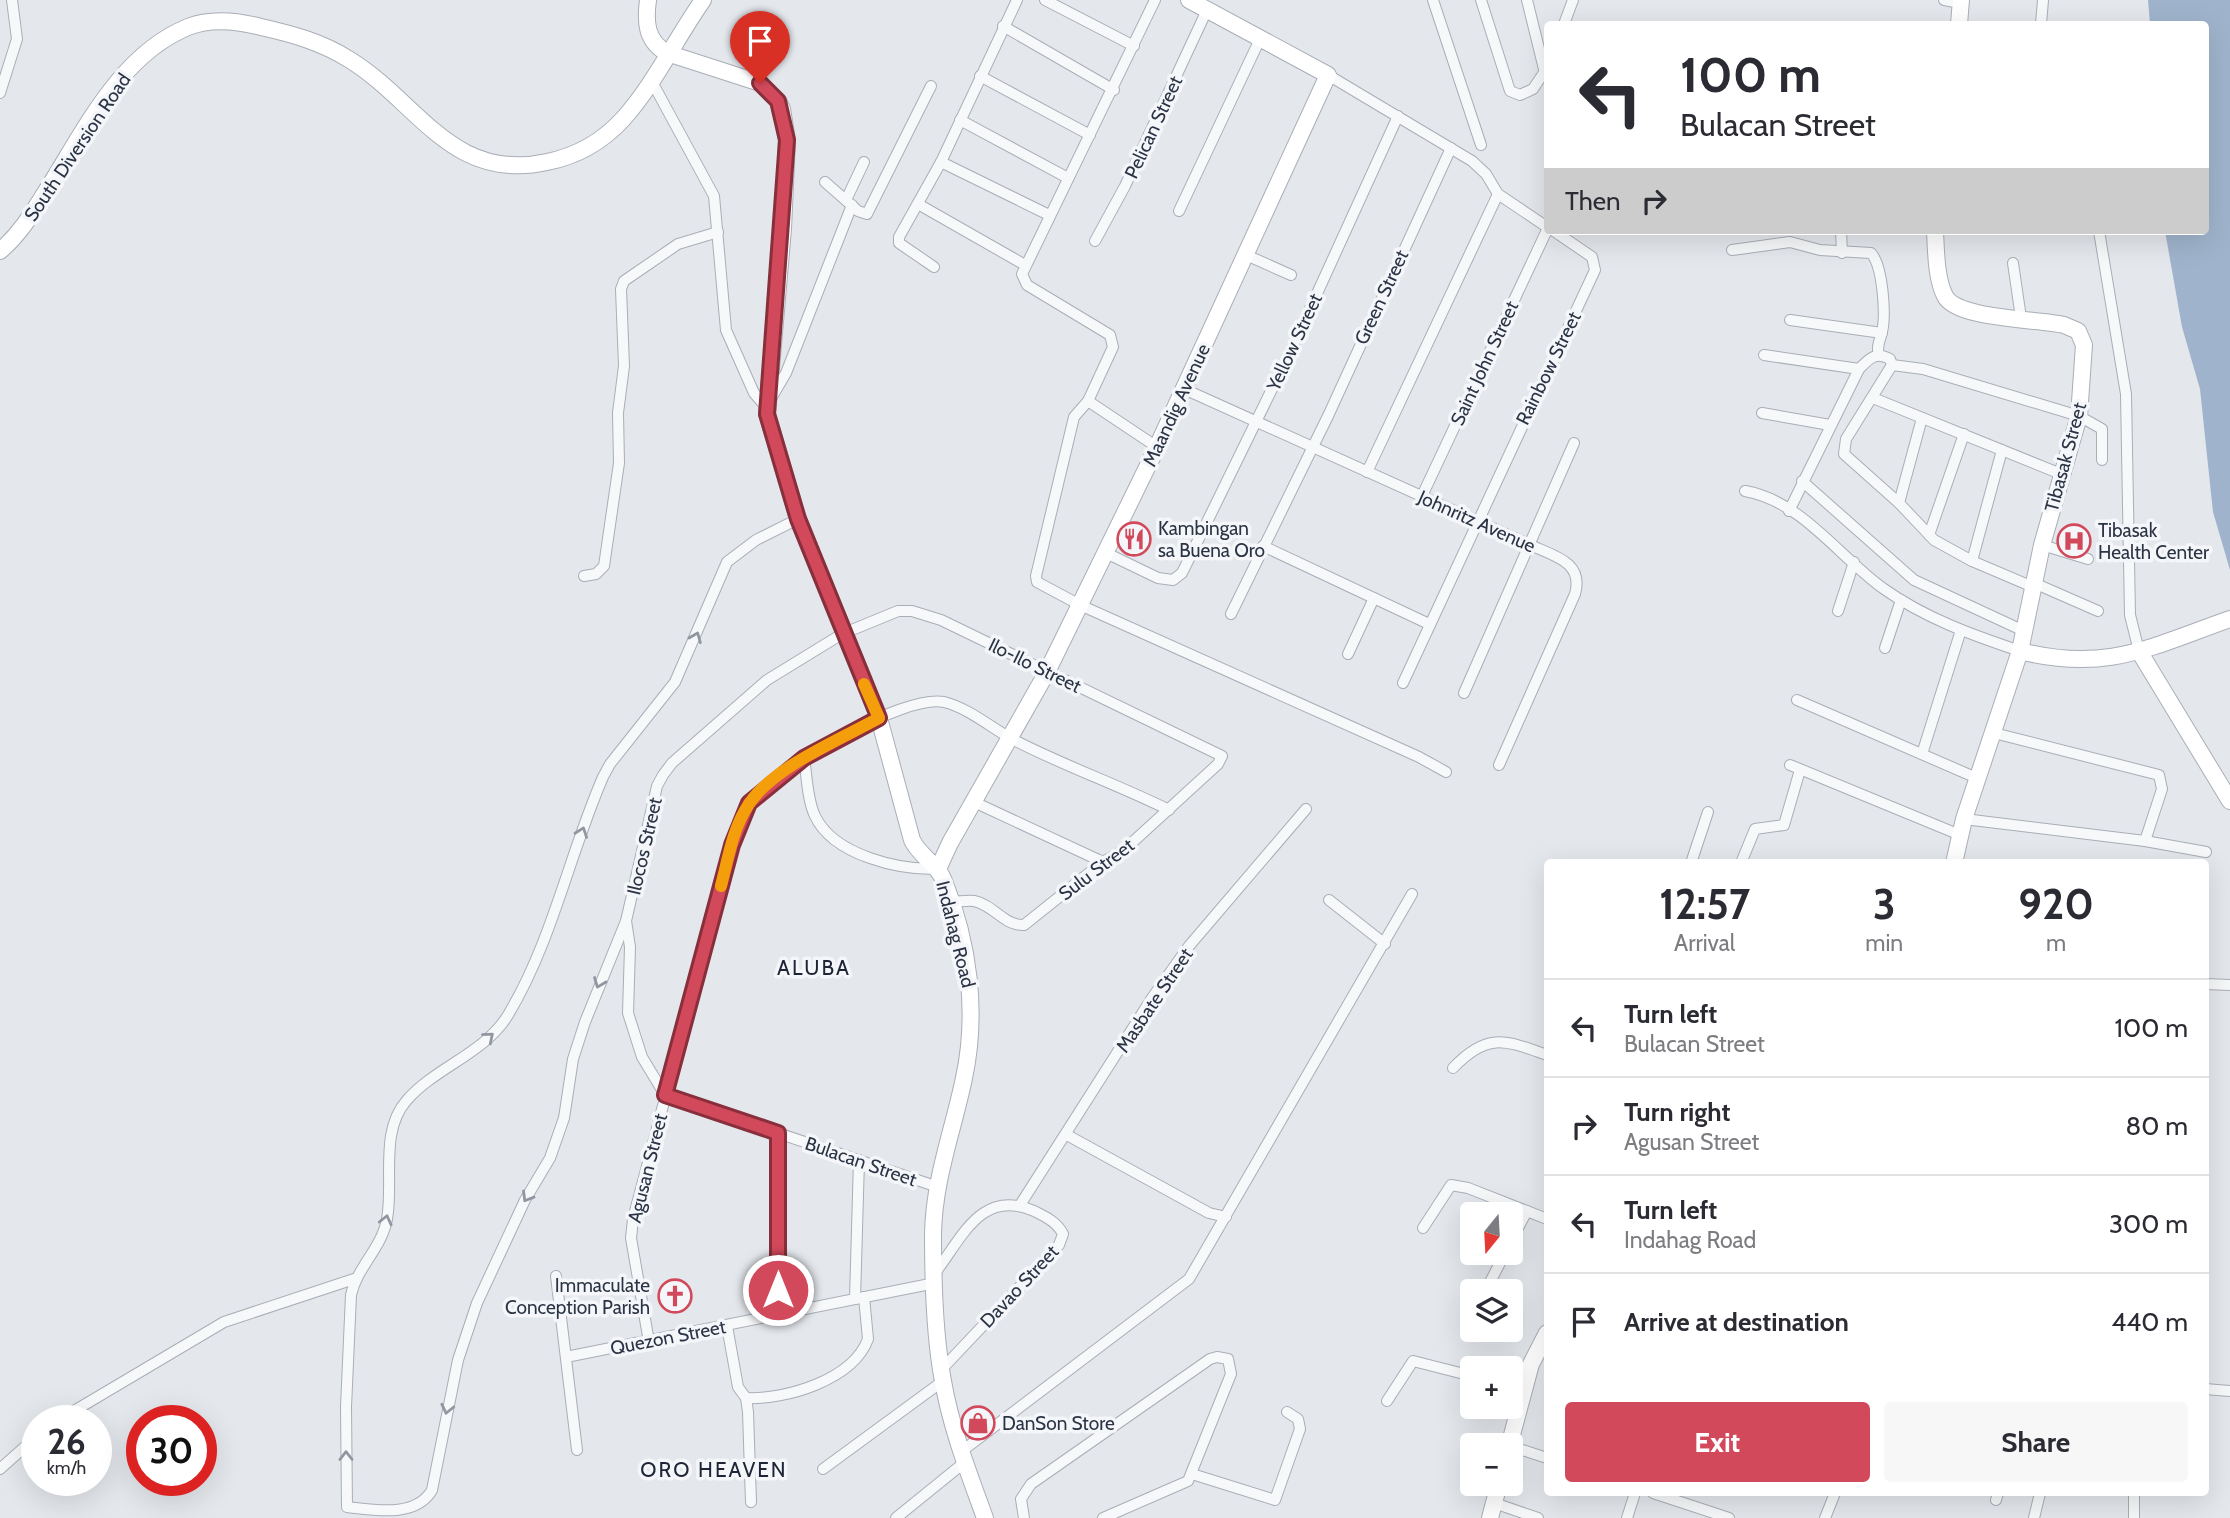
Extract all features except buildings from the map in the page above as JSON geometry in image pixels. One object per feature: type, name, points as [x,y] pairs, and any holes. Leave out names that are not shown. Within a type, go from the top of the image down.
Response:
[{"type":"main road","points":[[648,0],[649,35],[657,47],[667,53]]},
{"type":"main road","name":"South Diversion Road","points":[[0,251],[29,218],[100,107],[135,62],[149,48],[189,27],[230,22],[317,42],[351,60],[439,137],[474,158],[494,165],[541,164],[568,158],[592,146],[622,120],[703,0]]},
{"type":"main road","points":[[1959,21],[1961,2]]},
{"type":"main road","points":[[1197,3],[1328,75]]},
{"type":"main road","name":"Indahag Road","points":[[667,53],[760,83],[771,92],[782,109],[787,140],[783,229],[766,407],[798,519],[842,634],[879,718],[912,841],[917,850],[938,869],[951,902],[970,982],[972,1011],[964,1079],[943,1152],[933,1233],[942,1376],[963,1456],[985,1518]]},
{"type":"main road","name":"Maandig Avenue","points":[[938,869],[1047,672],[1080,605],[1157,447],[1328,75]]},
{"type":"main road","name":"Tibasak Street","points":[[1935,235],[1942,290],[1949,303],[1966,312],[2064,325],[2082,336],[2083,383],[2079,416],[2042,545],[2020,651],[1964,819],[1955,859]]},
{"type":"main road","points":[[2020,651],[2085,662],[2139,651],[2230,620]]},
{"type":"main road","points":[[2139,651],[2230,801]]},
{"type":"main road","points":[[1523,1376],[1544,1338]]},
{"type":"street","points":[[0,93],[17,39],[12,0]]},
{"type":"street","points":[[934,267],[898,240],[941,162],[1017,0]]},
{"type":"street","points":[[1045,0],[1134,46]]},
{"type":"street","points":[[1433,0],[1481,145]]},
{"type":"street","points":[[1481,0],[1510,91],[1514,95],[1533,89],[1544,73]]},
{"type":"street","points":[[1527,0],[1544,63]]},
{"type":"street","points":[[1565,21],[1573,0]]},
{"type":"street","points":[[1944,0],[1961,2]]},
{"type":"street","points":[[2041,21],[2043,0]]},
{"type":"street","points":[[1150,2],[1114,90],[1049,215],[1023,274],[1027,285],[1105,331],[1112,340],[1113,347],[1087,401],[1074,417],[1036,576],[1039,584],[1080,605],[1419,757],[1446,772]]},
{"type":"street","name":"Pelican Street","points":[[1095,241],[1125,186],[1197,3]]},
{"type":"street","points":[[1003,26],[1114,90]]},
{"type":"street","points":[[1179,211],[1260,39]]},
{"type":"street","points":[[1328,75],[1451,148],[1486,174],[1498,194],[1544,226]]},
{"type":"street","points":[[980,76],[1090,135]]},
{"type":"street","points":[[651,80],[711,188],[718,232],[726,330],[754,393],[766,407],[786,373],[864,162]]},
{"type":"street","points":[[825,182],[860,213],[868,212],[931,86]]},
{"type":"street","name":"Yellow Street","points":[[1104,552],[1166,579],[1178,578],[1256,421],[1398,116]]},
{"type":"street","points":[[960,120],[1068,178]]},
{"type":"street","name":"Green Street","points":[[1231,614],[1451,148]]},
{"type":"street","points":[[941,162],[1049,215]]},
{"type":"street","points":[[1367,472],[1498,194]]},
{"type":"street","points":[[918,204],[1025,265]]},
{"type":"street","points":[[584,576],[596,574],[604,566],[616,484],[618,412],[624,366],[621,289],[624,281],[678,244],[718,232]]},
{"type":"street","name":"Saint John Street","points":[[1422,496],[1544,234]]},
{"type":"street","name":"Rainbow Street","points":[[1403,683],[1476,520],[1595,270],[1592,257],[1560,235]]},
{"type":"street","points":[[1841,235],[1842,253]]},
{"type":"street","points":[[2100,235],[2126,394],[2130,615],[2139,651]]},
{"type":"street","points":[[1732,250],[1790,242],[1842,253],[1871,253],[1884,312],[1882,333],[1877,347],[1879,355]]},
{"type":"street","points":[[1246,255],[1291,275]]},
{"type":"street","points":[[2013,262],[2021,318]]},
{"type":"street","points":[[1790,320],[1882,333]]},
{"type":"street","points":[[1764,355],[1859,369]]},
{"type":"street","points":[[1789,510],[1859,369],[1870,357],[1879,355],[1890,359],[1892,365],[1842,449],[1844,454],[1899,503],[1929,535],[1972,561],[2098,611]]},
{"type":"street","points":[[1892,365],[1923,369],[2079,416],[2102,429],[2102,460]]},
{"type":"street","name":"Johnritz Avenue","points":[[1184,389],[1530,544],[1569,564],[1577,573],[1578,583],[1499,765]]},
{"type":"street","points":[[1873,398],[2061,474]]},
{"type":"street","points":[[1087,401],[1157,447]]},
{"type":"street","points":[[1762,413],[1830,425]]},
{"type":"street","points":[[1899,503],[1922,418]]},
{"type":"street","points":[[1929,535],[1965,434]]},
{"type":"street","points":[[1464,693],[1574,443]]},
{"type":"street","points":[[1972,561],[2002,450]]},
{"type":"street","points":[[1802,481],[1914,580],[2025,631]]},
{"type":"street","points":[[1745,491],[1758,493],[1789,510],[1901,600],[1961,630],[2020,651]]},
{"type":"street","points":[[626,920],[573,1059],[564,1118],[550,1158],[525,1199],[477,1303],[458,1360],[443,1426],[437,1474],[427,1499],[415,1508],[370,1511],[347,1507],[346,1407],[354,1279],[380,1241],[387,1223],[390,1142],[400,1110],[406,1100],[433,1078],[490,1037],[508,1016],[556,906],[603,777],[610,764],[675,682],[720,572],[736,553],[798,519]]},
{"type":"street","points":[[1263,545],[1429,624]]},
{"type":"street","points":[[2042,545],[2088,559]]},
{"type":"street","points":[[1838,611],[1854,562]]},
{"type":"street","points":[[1349,654],[1374,598]]},
{"type":"street","points":[[1885,648],[1901,600]]},
{"type":"street","name":"Ilo-Ilo Street","points":[[842,634],[888,614],[912,611],[940,620],[1222,756]]},
{"type":"street","points":[[1922,754],[1961,630]]},
{"type":"street","name":"Ilocos Street","points":[[665,1095],[642,1058],[628,1013],[630,947],[626,920],[657,786],[672,763],[767,680],[842,634]]},
{"type":"street","points":[[1797,699],[1979,779]]},
{"type":"street","name":"Agusan Street","points":[[649,1342],[631,1228],[739,822],[749,803],[804,758],[879,718],[914,704],[936,701],[963,709],[1011,738],[1169,810]]},
{"type":"street","points":[[1993,733],[2159,775],[2162,789],[2145,841]]},
{"type":"street","name":"Sulu Street","points":[[951,902],[974,901],[989,907],[1008,922],[1024,925],[1103,862],[1124,850],[1218,764],[1222,756]]},
{"type":"street","points":[[804,758],[816,817],[832,835],[863,855],[899,868],[938,869]]},
{"type":"street","points":[[1743,859],[1755,829],[1778,828],[1785,822],[1795,768],[1960,835]]},
{"type":"street","points":[[974,802],[1103,862]]},
{"type":"street","name":"Masbate Street","points":[[1020,1205],[1152,998],[1189,946],[1307,809]]},
{"type":"street","points":[[1693,859],[1708,812]]},
{"type":"street","points":[[1964,819],[2145,841],[2206,852]]},
{"type":"street","points":[[896,1518],[963,1456],[1180,1288],[1196,1269],[1412,894]]},
{"type":"street","points":[[1329,901],[1385,944]]},
{"type":"street","points":[[2209,984],[2230,985]]},
{"type":"street","points":[[1453,1068],[1468,1052],[1493,1042],[1515,1043],[1544,1054]]},
{"type":"street","name":"Bulacan Street","points":[[665,1095],[937,1187]]},
{"type":"street","points":[[778,1133],[778,1316]]},
{"type":"street","points":[[1067,1135],[1209,1213],[1226,1217]]},
{"type":"street","points":[[746,1398],[814,1387],[848,1365],[868,1339],[859,1298],[859,1160]]},
{"type":"street","points":[[1423,1228],[1451,1185],[1468,1188],[1544,1218]]},
{"type":"street","points":[[935,1278],[986,1209],[1020,1205]]},
{"type":"street","name":"Davao Street","points":[[942,1376],[1062,1239],[1059,1227],[1052,1221],[1020,1205]]},
{"type":"street","points":[[1523,1219],[1527,1211]]},
{"type":"street","points":[[556,1276],[577,1450]]},
{"type":"street","name":"Quezon Street","points":[[566,1357],[778,1316],[935,1278]]},
{"type":"street","points":[[84,1405],[224,1322],[354,1279]]},
{"type":"street","points":[[727,1326],[738,1387],[746,1398],[751,1502]]},
{"type":"street","points":[[1024,1518],[1021,1499],[1031,1484],[1210,1359],[1223,1357],[1231,1362],[1231,1374],[1188,1480],[1103,1518]]},
{"type":"street","points":[[1387,1401],[1413,1361],[1460,1373]]},
{"type":"street","points":[[823,1469],[942,1376]]},
{"type":"street","points":[[2209,1389],[2230,1391]]},
{"type":"street","points":[[1192,1474],[1275,1500],[1300,1429],[1298,1419],[1287,1412]]},
{"type":"street","points":[[0,1469],[21,1450]]},
{"type":"street","points":[[1523,1450],[1544,1457]]},
{"type":"street","points":[[1627,1518],[1634,1496]]},
{"type":"street","points":[[1662,1496],[1728,1518]]},
{"type":"street","points":[[1825,1518],[1834,1496]]},
{"type":"street","points":[[2034,1518],[2039,1496]]},
{"type":"street","points":[[2134,1496],[2134,1518]]},
{"type":"street","points":[[1492,1511],[1538,1518]]},
{"type":"water","points":[[2148,0],[2230,0],[2230,570],[2213,512],[2200,389],[2182,327],[2166,235],[2209,235],[2209,21],[2150,21]]},
{"type":"slow traffic","points":[[721,886],[739,822],[749,803],[804,758],[879,718],[864,684]]},
{"type":"place","name":"Kambingan sa Buena Oro","points":[[1134,539]]},
{"type":"place","name":"Tibasak Health Center","points":[[2074,541]]},
{"type":"place","name":"Immaculate Conception Parish","points":[[675,1296]]},
{"type":"place","name":"DanSon Store","points":[[978,1423]]},
{"type":"district","name":"ALUBA","points":[[814,968]]},
{"type":"district","name":"ORO HEAVEN","points":[[714,1470]]},
{"type":"route","points":[[760,83],[771,92],[782,109],[787,140],[783,229],[767,414],[798,519],[842,634],[879,718],[804,758],[749,803],[739,822],[732,845],[665,1095],[778,1133],[778,1290]]}]
